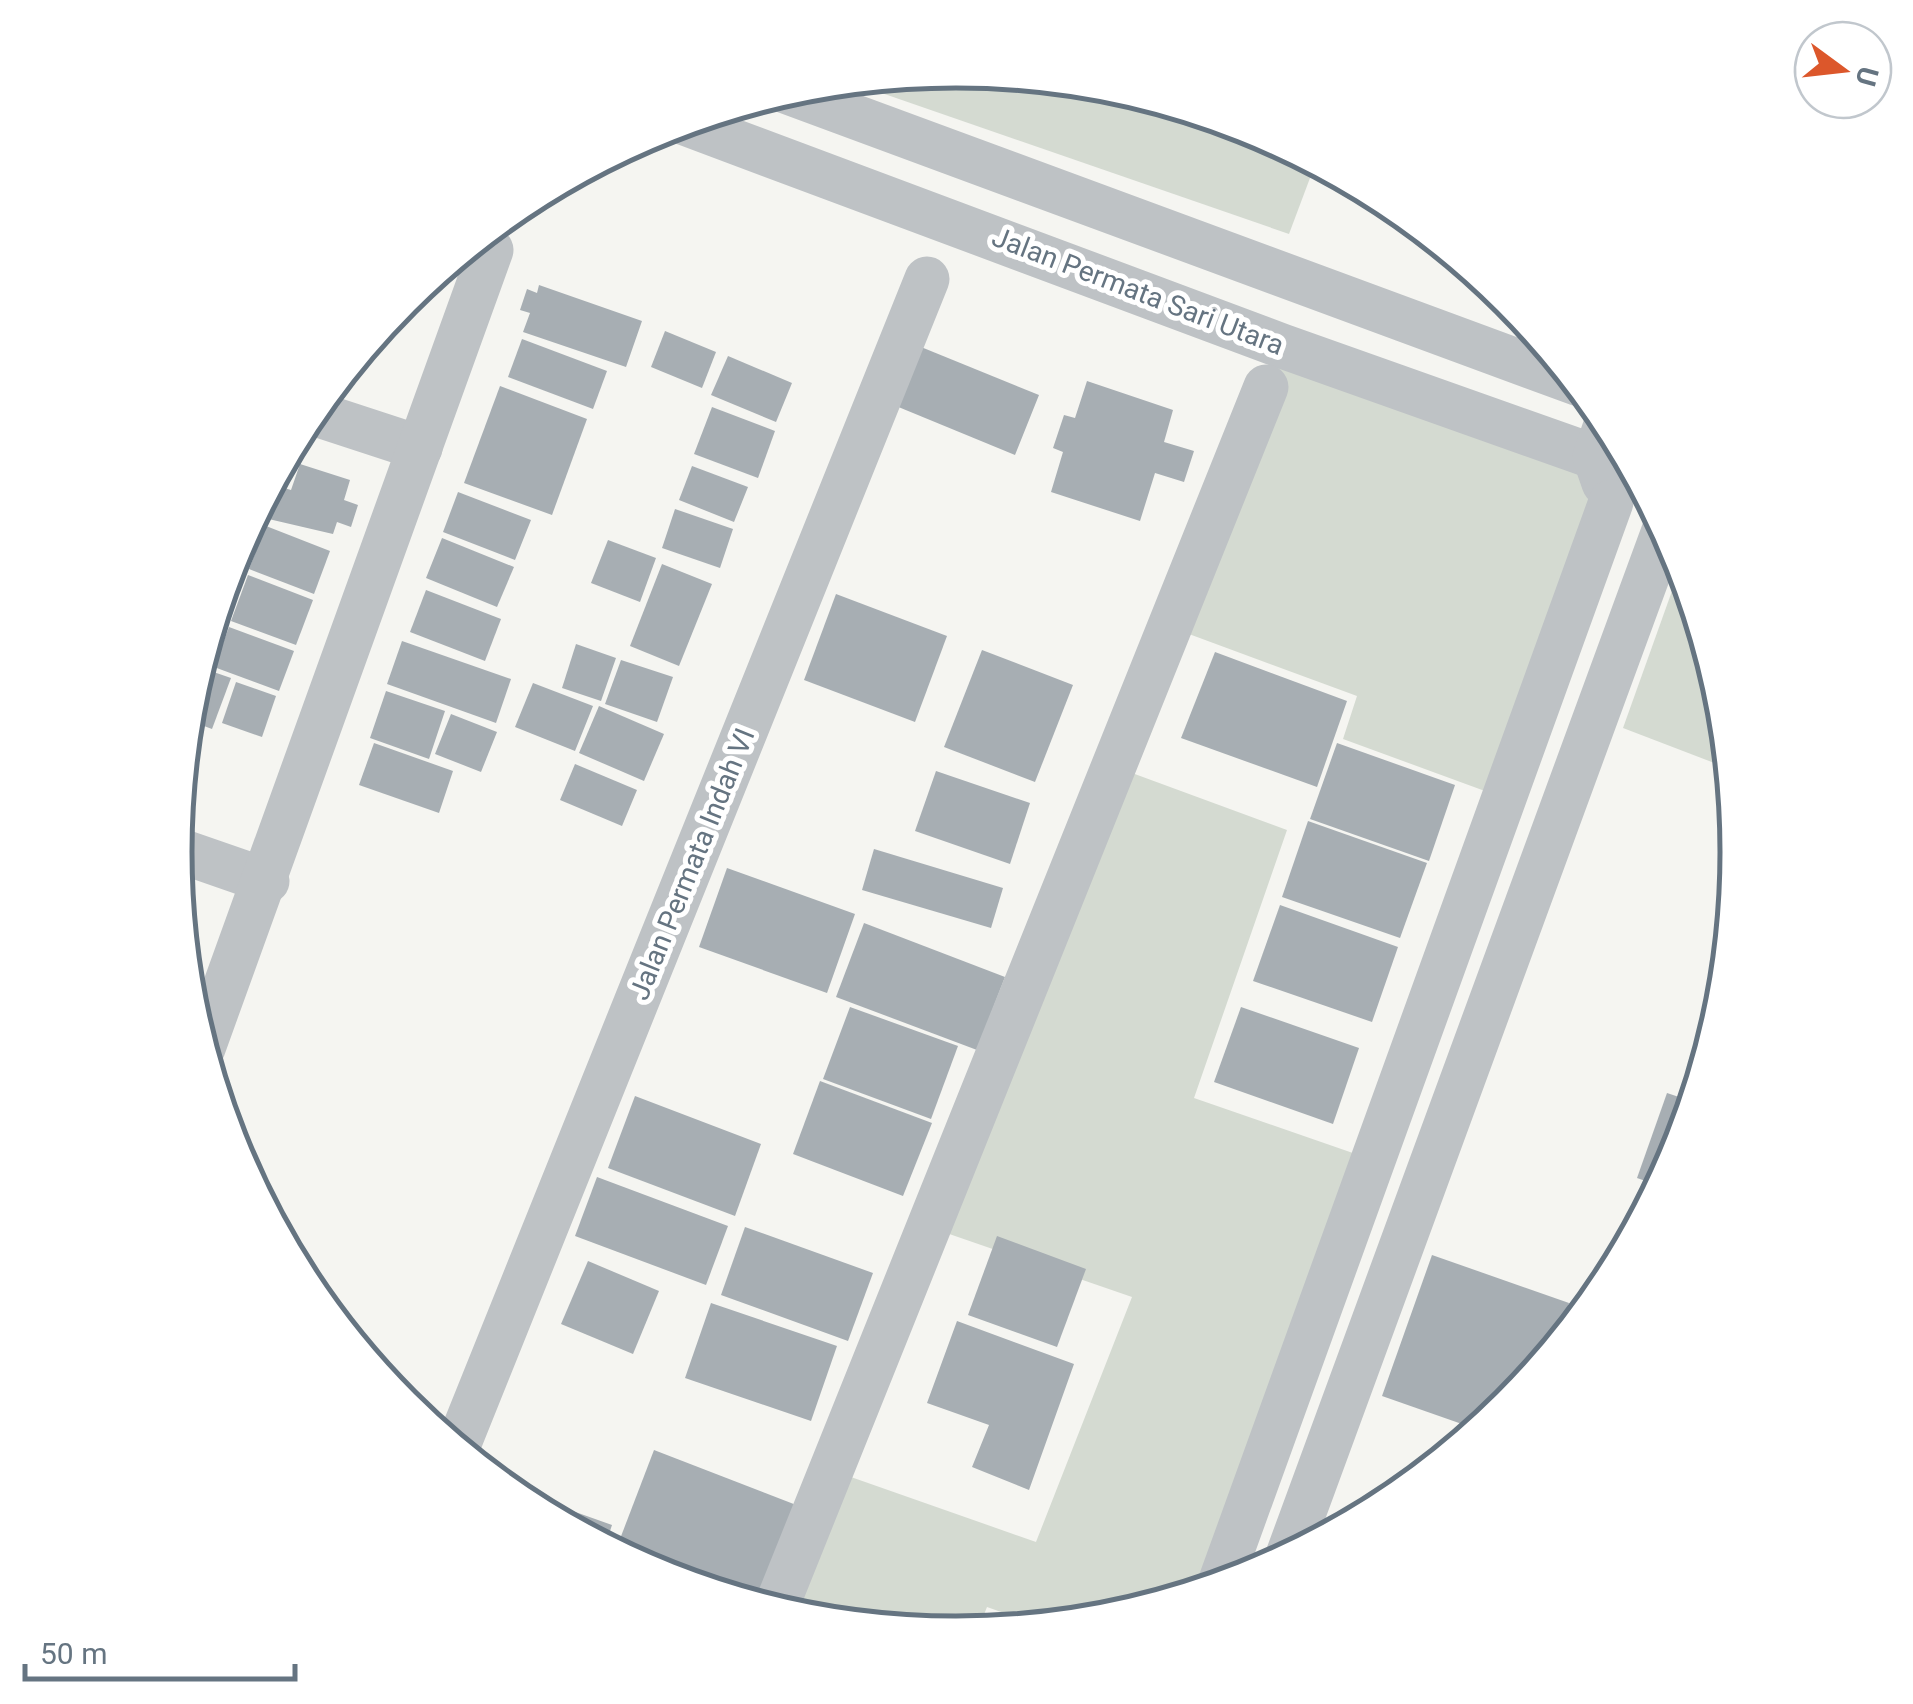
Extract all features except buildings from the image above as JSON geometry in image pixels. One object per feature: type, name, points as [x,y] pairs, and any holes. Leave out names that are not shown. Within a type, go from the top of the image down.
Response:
[{"type":"street","points":[[812,101],[1553,374]]},
{"type":"street","name":"Jalan Permata Sari Utara","points":[[705,130],[1282,346],[1598,437]]},
{"type":"street","points":[[212,1024],[491,250]]},
{"type":"street","name":"Jalan Permata Indah VI","points":[[461,1435],[927,280]]},
{"type":"street","points":[[781,1595],[1266,387]]},
{"type":"street","points":[[328,418],[420,448]]},
{"type":"street","points":[[1226,1567],[1611,502],[1602,442]]},
{"type":"street","points":[[1611,502],[1635,521],[1647,524]]},
{"type":"street","points":[[1294,1538],[1658,548]]},
{"type":"street","points":[[1535,711],[1590,730]]},
{"type":"street","points":[[192,855],[266,881]]},
{"type":"shaded area","points":[[956,88],[1056,94],[1106,102],[1202,128],[1311,175],[1289,234],[878,92]]},
{"type":"shaded area","points":[[1282,346],[1595,457],[1611,502],[1504,798],[1343,739],[1357,696],[1170,627]]},
{"type":"shaded area","points":[[1673,587],[1695,654],[1715,763],[1623,728]]},
{"type":"shaded area","points":[[1113,766],[1287,830],[1194,1098],[1373,1160],[1226,1567],[1106,1602],[1009,1615],[987,1607],[984,1615],[906,1615],[781,1595],[831,1470],[1036,1542],[1132,1297],[929,1227]]}]
